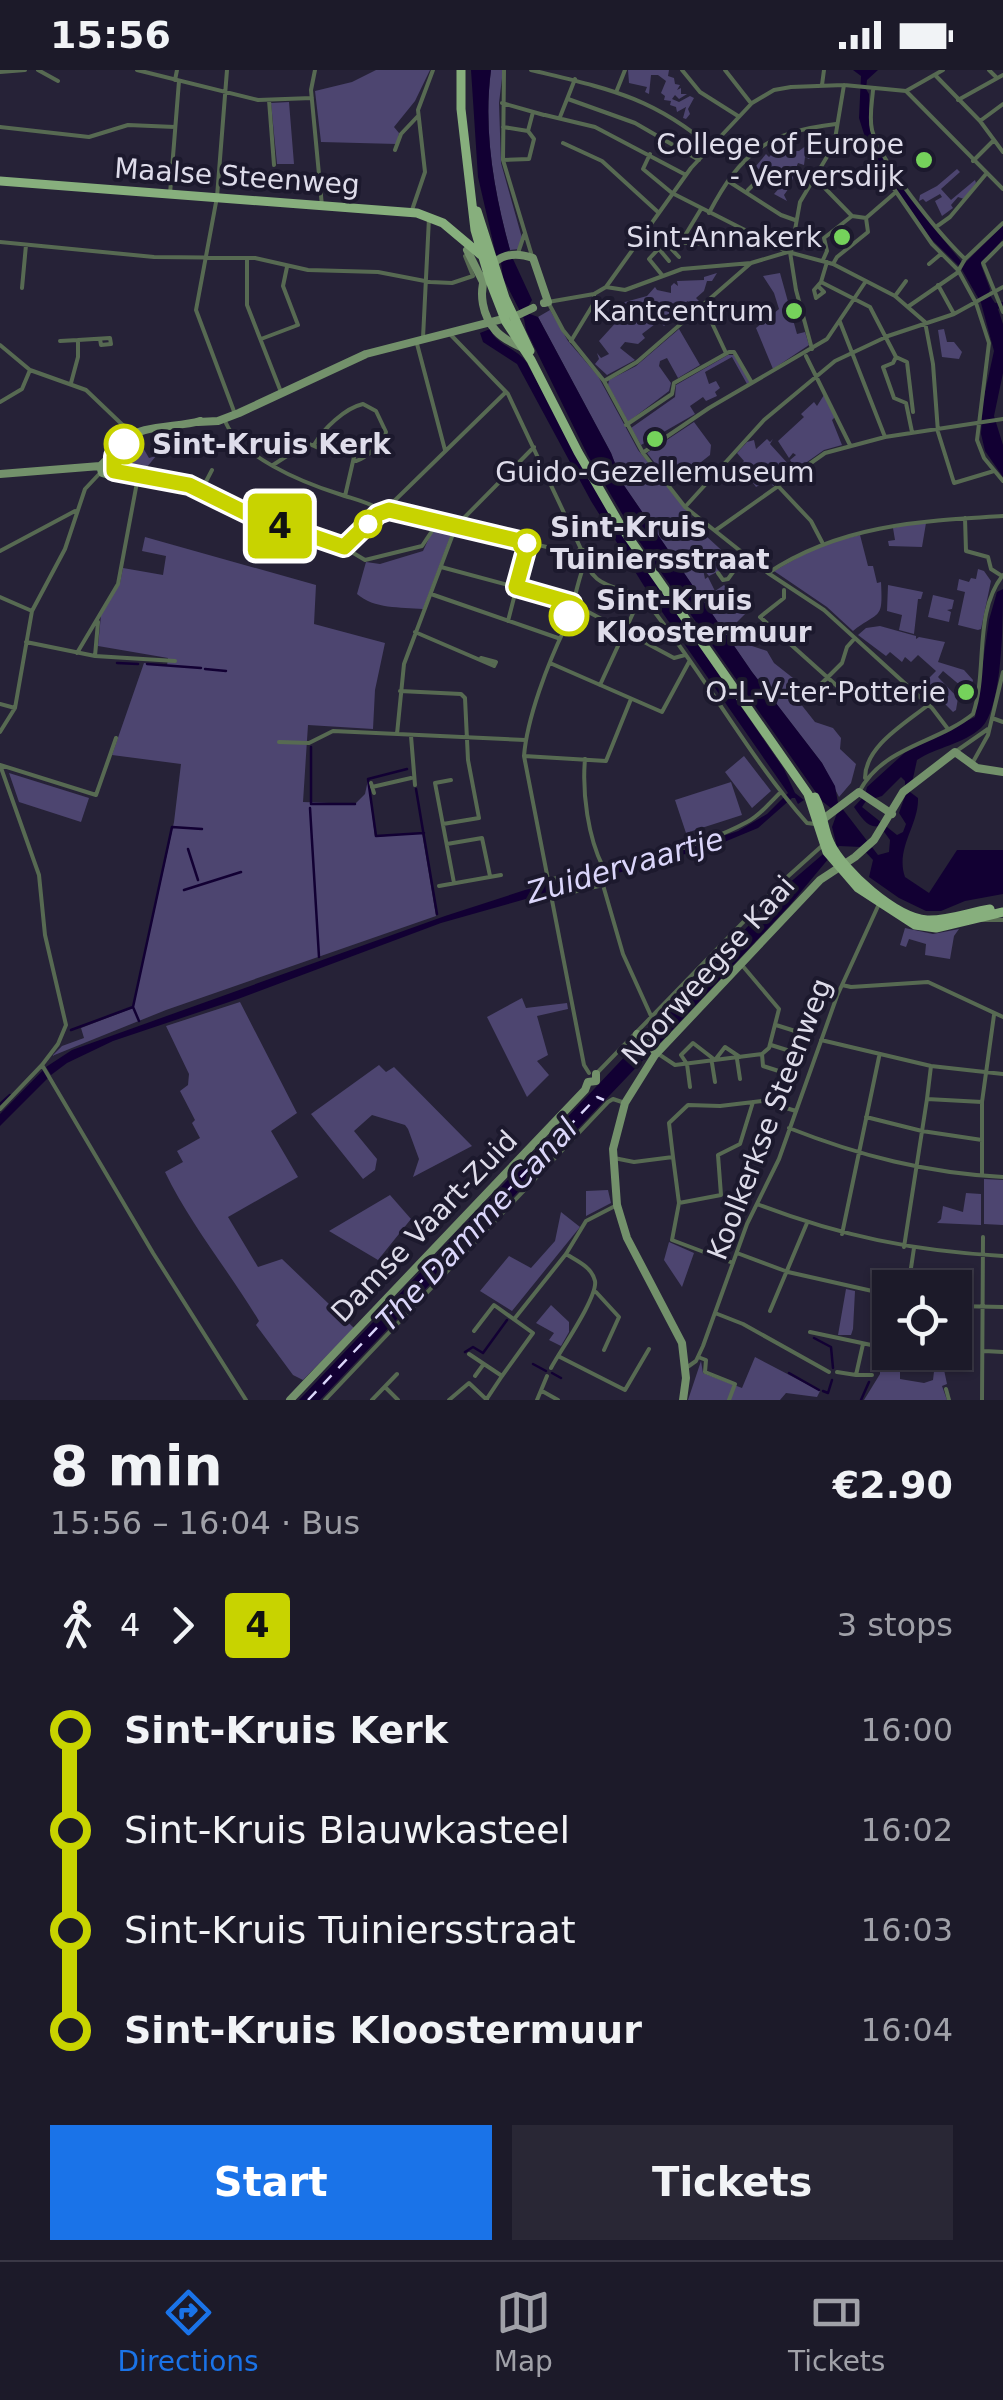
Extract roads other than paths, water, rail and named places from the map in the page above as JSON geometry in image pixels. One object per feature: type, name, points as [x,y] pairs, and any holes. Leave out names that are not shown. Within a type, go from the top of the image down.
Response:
[{"type":"main road","points":[[461,70],[462,128],[474,218],[488,261],[520,313],[573,436],[625,526],[814,796],[830,848],[842,866],[906,922],[922,927],[946,926],[1003,910]]},
{"type":"main road","name":"Maalse Steenweg","points":[[0,181],[411,212],[429,216],[454,232],[474,258],[488,261]]},
{"type":"main road","points":[[471,195],[488,261]]},
{"type":"main road","points":[[454,232],[466,230],[474,218]]},
{"type":"main road","points":[[520,313],[523,348],[622,528],[800,782],[821,821]]},
{"type":"main road","points":[[842,866],[881,902],[910,915],[929,920],[1003,910]]},
{"type":"street","points":[[0,72],[26,70]]},
{"type":"street","points":[[38,70],[58,81]]},
{"type":"street","points":[[137,70],[269,100],[312,98]]},
{"type":"street","points":[[170,194],[178,70]]},
{"type":"street","points":[[227,70],[218,197],[197,318],[235,414]]},
{"type":"street","points":[[316,70],[312,98],[322,206]]},
{"type":"street","points":[[411,212],[425,173],[418,116],[433,70]]},
{"type":"street","points":[[504,70],[504,160],[546,302],[604,381],[643,453],[685,506],[768,573],[824,610],[928,705],[948,729]]},
{"type":"street","points":[[531,70],[617,90],[652,105],[712,148]]},
{"type":"street","points":[[617,90],[624,70]]},
{"type":"street","points":[[682,70],[700,92],[738,116]]},
{"type":"street","points":[[725,70],[752,104]]},
{"type":"street","points":[[822,86],[824,70]]},
{"type":"street","points":[[929,70],[1001,144],[1003,152]]},
{"type":"street","points":[[546,302],[594,294],[606,287],[686,175],[752,104],[778,89],[844,85],[906,91],[942,70]]},
{"type":"street","points":[[958,100],[1000,76],[990,70]]},
{"type":"street","points":[[560,119],[576,79]]},
{"type":"street","points":[[812,349],[790,252],[800,202],[832,148],[844,85]]},
{"type":"street","points":[[873,88],[870,118],[876,142],[962,265],[978,302],[989,343],[978,445],[1003,481]]},
{"type":"street","points":[[906,91],[1003,189]]},
{"type":"street","points":[[568,99],[634,124],[699,160]]},
{"type":"street","points":[[269,100],[274,165]]},
{"type":"street","points":[[502,103],[595,128],[686,175]]},
{"type":"street","points":[[980,121],[1003,104]]},
{"type":"street","points":[[528,131],[533,112]]},
{"type":"street","points":[[395,150],[401,134],[418,116]]},
{"type":"street","points":[[709,213],[744,161],[773,138],[836,124]]},
{"type":"street","points":[[0,127],[88,137],[128,125],[175,127]]},
{"type":"street","points":[[503,127],[528,131],[534,140],[529,159],[504,160]]},
{"type":"street","points":[[719,140],[744,161]]},
{"type":"street","points":[[972,160],[994,140]]},
{"type":"street","points":[[563,143],[602,161],[660,214]]},
{"type":"street","points":[[832,148],[868,151],[941,254],[962,265]]},
{"type":"street","points":[[650,154],[643,169],[674,194],[776,246],[828,262],[909,306],[925,322],[938,428],[954,483],[994,470]]},
{"type":"street","points":[[936,227],[950,217],[986,174]]},
{"type":"street","points":[[814,177],[852,216],[866,218],[896,192]]},
{"type":"street","points":[[748,192],[759,179]]},
{"type":"street","points":[[728,181],[795,220]]},
{"type":"street","points":[[681,242],[701,209]]},
{"type":"street","points":[[429,216],[420,339],[445,450]]},
{"type":"street","points":[[852,216],[824,238],[828,262],[820,285],[870,307],[896,357],[907,362],[912,432]]},
{"type":"street","points":[[828,262],[868,232],[866,218]]},
{"type":"street","points":[[909,306],[962,265],[1003,224]]},
{"type":"street","points":[[523,348],[500,335],[490,322],[483,283],[488,261],[518,252],[524,230]]},
{"type":"street","points":[[645,231],[665,242],[679,257]]},
{"type":"street","points":[[0,242],[154,257],[246,258],[308,270],[378,272],[452,283],[474,276],[465,249]]},
{"type":"street","points":[[662,275],[649,259],[665,242],[698,244]]},
{"type":"street","points":[[681,242],[685,252]]},
{"type":"street","points":[[1001,305],[992,294],[982,263],[1003,242]]},
{"type":"street","points":[[22,288],[26,245]]},
{"type":"street","name":"Maalse Steenweg","points":[[465,249],[483,283]]},
{"type":"street","points":[[659,249],[669,261]]},
{"type":"street","points":[[518,252],[533,258]]},
{"type":"street","points":[[606,287],[625,290],[682,269],[751,263],[790,252]]},
{"type":"street","points":[[928,264],[941,254]]},
{"type":"street","points":[[246,258],[246,302],[282,392]]},
{"type":"street","points":[[604,381],[637,362],[751,263]]},
{"type":"street","points":[[261,339],[298,325],[283,284],[287,265]]},
{"type":"street","points":[[895,296],[906,280]]},
{"type":"street","points":[[643,453],[826,339],[866,281]]},
{"type":"street","points":[[938,285],[954,314]]},
{"type":"street","points":[[685,506],[764,420],[816,374],[853,352],[954,314],[1003,287]]},
{"type":"street","points":[[571,340],[594,303],[594,294]]},
{"type":"street","points":[[480,324],[484,300]]},
{"type":"street","points":[[703,304],[726,353]]},
{"type":"street","points":[[0,732],[15,708],[32,610],[65,549],[77,510],[121,442],[176,426],[224,418],[366,354],[520,313]]},
{"type":"street","points":[[840,322],[885,437]]},
{"type":"street","points":[[448,332],[506,392],[534,446],[580,558],[585,557],[605,585],[641,597],[801,816],[808,823],[821,821],[864,796]]},
{"type":"street","points":[[60,341],[110,338],[114,344]]},
{"type":"street","points":[[70,384],[78,357],[78,340]]},
{"type":"street","points":[[0,345],[30,370],[90,394],[133,437]]},
{"type":"street","points":[[626,426],[672,394],[674,384],[726,353],[734,352],[752,383]]},
{"type":"street","points":[[805,354],[850,445]]},
{"type":"street","points":[[896,357],[884,367],[894,398],[906,403],[911,412]]},
{"type":"street","points":[[0,402],[22,390],[30,370]]},
{"type":"street","points":[[344,547],[506,392]]},
{"type":"street","points":[[314,445],[320,434],[348,410],[365,404],[376,410],[386,432],[379,445],[356,460]]},
{"type":"street","points":[[224,418],[234,435],[273,466],[308,484],[384,511],[579,551]]},
{"type":"street","points":[[715,530],[826,453],[885,437],[1003,419]]},
{"type":"street","points":[[273,466],[304,444],[330,454],[350,453],[356,460]]},
{"type":"street","points":[[397,734],[404,664],[456,526],[534,446]]},
{"type":"street","points":[[345,496],[356,460]]},
{"type":"street","points":[[0,474],[103,468],[178,482],[248,514],[344,547],[366,560],[420,547],[432,531],[433,520]]},
{"type":"street","points":[[201,491],[212,470]]},
{"type":"street","points":[[77,652],[118,584],[138,477]]},
{"type":"street","points":[[777,485],[812,521],[822,542]]},
{"type":"street","points":[[0,551],[77,510]]},
{"type":"street","points":[[768,573],[822,542],[915,521],[1003,516]]},
{"type":"street","points":[[866,779],[908,746],[969,718],[975,710],[988,612],[994,587],[1003,575],[992,572],[988,558],[966,552],[966,518]]},
{"type":"street","points":[[508,620],[528,543]]},
{"type":"street","points":[[718,573],[722,579],[728,579],[746,554]]},
{"type":"street","points":[[589,564],[583,568],[558,638],[525,740],[524,756],[584,1065],[591,1076]]},
{"type":"street","points":[[441,567],[572,603],[674,658],[685,656]]},
{"type":"street","points":[[784,590],[784,598],[760,616],[846,694]]},
{"type":"street","points":[[430,594],[558,638]]},
{"type":"street","points":[[0,597],[32,610]]},
{"type":"street","points":[[600,685],[641,597]]},
{"type":"street","points":[[95,656],[100,615]]},
{"type":"street","points":[[416,632],[481,658]]},
{"type":"street","points":[[804,702],[842,663],[847,647],[856,638]]},
{"type":"street","points":[[26,642],[95,656],[174,661]]},
{"type":"street","points":[[550,663],[662,712],[690,662]]},
{"type":"street","points":[[971,766],[988,735],[1003,672]]},
{"type":"street","points":[[399,691],[461,694],[465,698],[468,760],[479,818],[443,824]]},
{"type":"street","points":[[524,756],[606,761],[631,699]]},
{"type":"street","points":[[0,704],[15,708]]},
{"type":"street","points":[[864,796],[865,767],[872,752],[928,705]]},
{"type":"street","points":[[992,718],[1003,722]]},
{"type":"street","points":[[988,729],[955,752],[971,766],[1003,772]]},
{"type":"street","points":[[280,742],[309,743],[333,731],[525,740]]},
{"type":"street","points":[[411,734],[415,785]]},
{"type":"street","points":[[0,765],[96,795],[116,738]]},
{"type":"street","name":"Noorweegse Kaai","points":[[324,1400],[610,1100],[625,1103],[656,1053],[820,880],[867,847],[906,790],[955,752]]},
{"type":"street","points":[[584,760],[583,783],[597,854],[604,868]]},
{"type":"street","points":[[0,765],[34,858],[45,935],[66,1017],[63,1035],[44,1066],[0,1108]]},
{"type":"street","points":[[372,788],[413,777]]},
{"type":"street","points":[[451,780],[435,783],[454,883]]},
{"type":"street","points":[[546,880],[604,868],[742,825],[784,793]]},
{"type":"street","points":[[864,796],[892,814]]},
{"type":"street","points":[[801,816],[814,808]]},
{"type":"street","points":[[446,844],[482,838],[490,876]]},
{"type":"street","name":"Damse Vaart-Zuid","points":[[290,1400],[574,1102],[591,1076],[786,878],[830,848]]},
{"type":"street","points":[[856,857],[858,879]]},
{"type":"street","points":[[439,886],[500,874]]},
{"type":"street","points":[[550,895],[602,885],[623,954],[652,1018]]},
{"type":"street","name":"Koolkerkse Steenweg","points":[[686,1368],[698,1357],[756,1204],[779,1159],[842,985],[881,902]]},
{"type":"street","points":[[976,918],[985,922],[1003,920]]},
{"type":"street","points":[[636,1034],[673,1064],[762,1054],[770,1045],[779,1009],[741,964]]},
{"type":"street","points":[[842,985],[928,982],[1003,1017]]},
{"type":"street","points":[[982,1176],[985,1074],[994,1015],[1003,1007]]},
{"type":"street","points":[[762,1054],[763,1066],[785,1072],[802,1017]]},
{"type":"street","points":[[776,1025],[795,1031]]},
{"type":"street","points":[[821,1040],[931,1066],[1003,1074]]},
{"type":"street","points":[[690,1087],[688,1064],[680,1056],[693,1043],[713,1060],[716,1082]]},
{"type":"street","points":[[770,1045],[790,1051]]},
{"type":"street","points":[[713,1060],[725,1047],[738,1057],[740,1079]]},
{"type":"street","points":[[842,1234],[879,1056]]},
{"type":"street","points":[[44,1066],[153,1253],[246,1400]]},
{"type":"street","points":[[904,1248],[931,1066]]},
{"type":"street","points":[[926,1098],[982,1102]]},
{"type":"street","points":[[679,1204],[721,1195],[718,1155],[740,1144],[753,1102]]},
{"type":"street","points":[[733,1263],[674,1242],[679,1204],[668,1123],[683,1108],[768,1102],[796,1110]]},
{"type":"street","points":[[625,1103],[613,1158],[617,1205],[628,1238],[676,1327],[686,1368],[683,1400]]},
{"type":"street","points":[[866,1118],[982,1140]]},
{"type":"street","points":[[789,1128],[858,1154],[916,1168],[1003,1178]]},
{"type":"street","points":[[613,1158],[634,1162],[673,1157]]},
{"type":"street","points":[[756,1204],[842,1234],[904,1248],[1003,1256]]},
{"type":"street","points":[[514,1319],[590,1218],[617,1205]]},
{"type":"street","points":[[770,1310],[807,1223]]},
{"type":"street","points":[[982,1400],[983,1236]]},
{"type":"street","points":[[911,1270],[914,1248]]},
{"type":"street","points":[[736,1253],[788,1272],[872,1291]]},
{"type":"street","points":[[566,1254],[586,1266],[593,1275],[595,1291],[619,1317],[604,1350]]},
{"type":"street","points":[[552,1368],[595,1291]]},
{"type":"street","points":[[449,1400],[469,1383],[486,1400],[533,1335],[494,1305],[474,1331]]},
{"type":"street","points":[[972,1307],[1003,1307]]},
{"type":"street","points":[[715,1313],[743,1324],[829,1372]]},
{"type":"street","points":[[810,1332],[872,1346]]},
{"type":"street","points":[[856,1375],[863,1344]]},
{"type":"street","points":[[558,1356],[625,1390],[649,1349]]},
{"type":"street","points":[[984,1352],[1003,1352]]},
{"type":"street","points":[[469,1354],[502,1376]]},
{"type":"street","points":[[685,1358],[706,1360],[706,1372],[735,1384],[729,1400]]},
{"type":"street","points":[[475,1376],[483,1364]]},
{"type":"street","points":[[837,1372],[872,1375]]},
{"type":"street","points":[[372,1400],[397,1374]]},
{"type":"street","points":[[537,1400],[547,1376]]},
{"type":"street","points":[[384,1387],[398,1400]]},
{"type":"street","points":[[946,1389],[949,1400]]},
{"type":"street","points":[[542,1391],[558,1400]]},
{"type":"water","points":[[471,70],[491,70],[488,116],[495,183],[510,250],[506,252],[532,300],[527,309],[538,317],[611,453],[623,484],[752,672],[822,763],[835,786],[838,803],[878,855],[889,852],[890,840],[880,826],[868,824],[854,807],[867,787],[911,747],[975,717],[989,620],[997,592],[1003,589],[994,702],[981,728],[917,760],[910,792],[918,798],[917,808],[903,866],[905,877],[929,893],[957,850],[1003,850],[1003,894],[965,901],[941,911],[926,911],[869,877],[873,860],[861,847],[839,846],[790,905],[658,1045],[646,1034],[787,885],[836,843],[832,827],[837,813],[822,801],[634,534],[588,456],[503,278],[478,177]],"holes":[[[901,777],[905,781],[899,813],[906,824],[897,835],[862,807],[866,801],[882,796]]]},
{"type":"water","points":[[853,70],[878,70],[867,80],[866,89],[875,142],[961,261],[965,263],[1003,225],[1003,239],[981,265],[989,294],[995,303],[1003,302],[998,309],[1003,324],[1003,373],[994,416],[1003,445],[1003,477],[985,451],[981,434],[983,401],[994,351],[981,303],[961,268],[931,239],[869,150],[859,118],[861,76]]},
{"type":"water","name":"Zuidervaartje","points":[[490,329],[527,363],[612,520],[784,769],[795,793],[804,800],[798,804],[792,798],[758,828],[717,845],[441,923],[113,1041],[51,1075],[46,1067],[72,1050],[445,916],[738,831],[767,814],[788,793],[644,586],[591,501],[517,364],[483,342],[480,333]]},
{"type":"water","name":"The Damme Canal","points":[[639,1047],[648,1055],[320,1400],[299,1400],[631,1050]]},
{"type":"water","points":[[44,1069],[49,1077],[0,1126],[0,1114]]},
{"type":"waterway","points":[[117,663],[138,664]]},
{"type":"waterway","points":[[147,664],[201,668]]},
{"type":"waterway","points":[[205,669],[226,671]]},
{"type":"waterway","points":[[311,747],[311,804],[355,804]]},
{"type":"waterway","points":[[407,769],[368,779],[376,836],[424,833]]},
{"type":"waterway","points":[[416,789],[437,914]]},
{"type":"waterway","points":[[310,808],[319,957]]},
{"type":"waterway","points":[[133,1007],[172,827],[202,829]]},
{"type":"waterway","points":[[188,849],[198,880]]},
{"type":"waterway","points":[[184,890],[241,872]]},
{"type":"waterway","points":[[71,1030],[133,1007],[139,1021]]},
{"type":"waterway","points":[[0,1104],[10,1095]]},
{"type":"waterway","points":[[465,1352],[473,1347],[483,1353],[507,1320]]},
{"type":"waterway","points":[[814,1338],[831,1347],[833,1368]]},
{"type":"waterway","points":[[533,1364],[546,1371]]},
{"type":"waterway","points":[[552,1373],[561,1378]]},
{"type":"waterway","points":[[789,1373],[819,1390]]},
{"type":"waterway","points":[[823,1391],[828,1393],[832,1380]]},
{"type":"waterway","points":[[861,1400],[869,1382]]},
{"type":"place","name":"College of Europe - Verversdijk","points":[[924,160]]},
{"type":"place","name":"Sint-Annakerk","points":[[842,237]]},
{"type":"place","name":"Kantcentrum","points":[[794,311]]},
{"type":"place","name":"Guido-Gezellemuseum","points":[[655,439]]},
{"type":"place","name":"Sint-Kruis Kerk","points":[[124,444]]},
{"type":"place","name":"Sint-Kruis Tuiniersstraat","points":[[527,543]]},
{"type":"place","name":"Sint-Kruis Kloostermuur","points":[[569,616]]},
{"type":"place","name":"O-L-V-ter-Potterie","points":[[966,692]]}]
